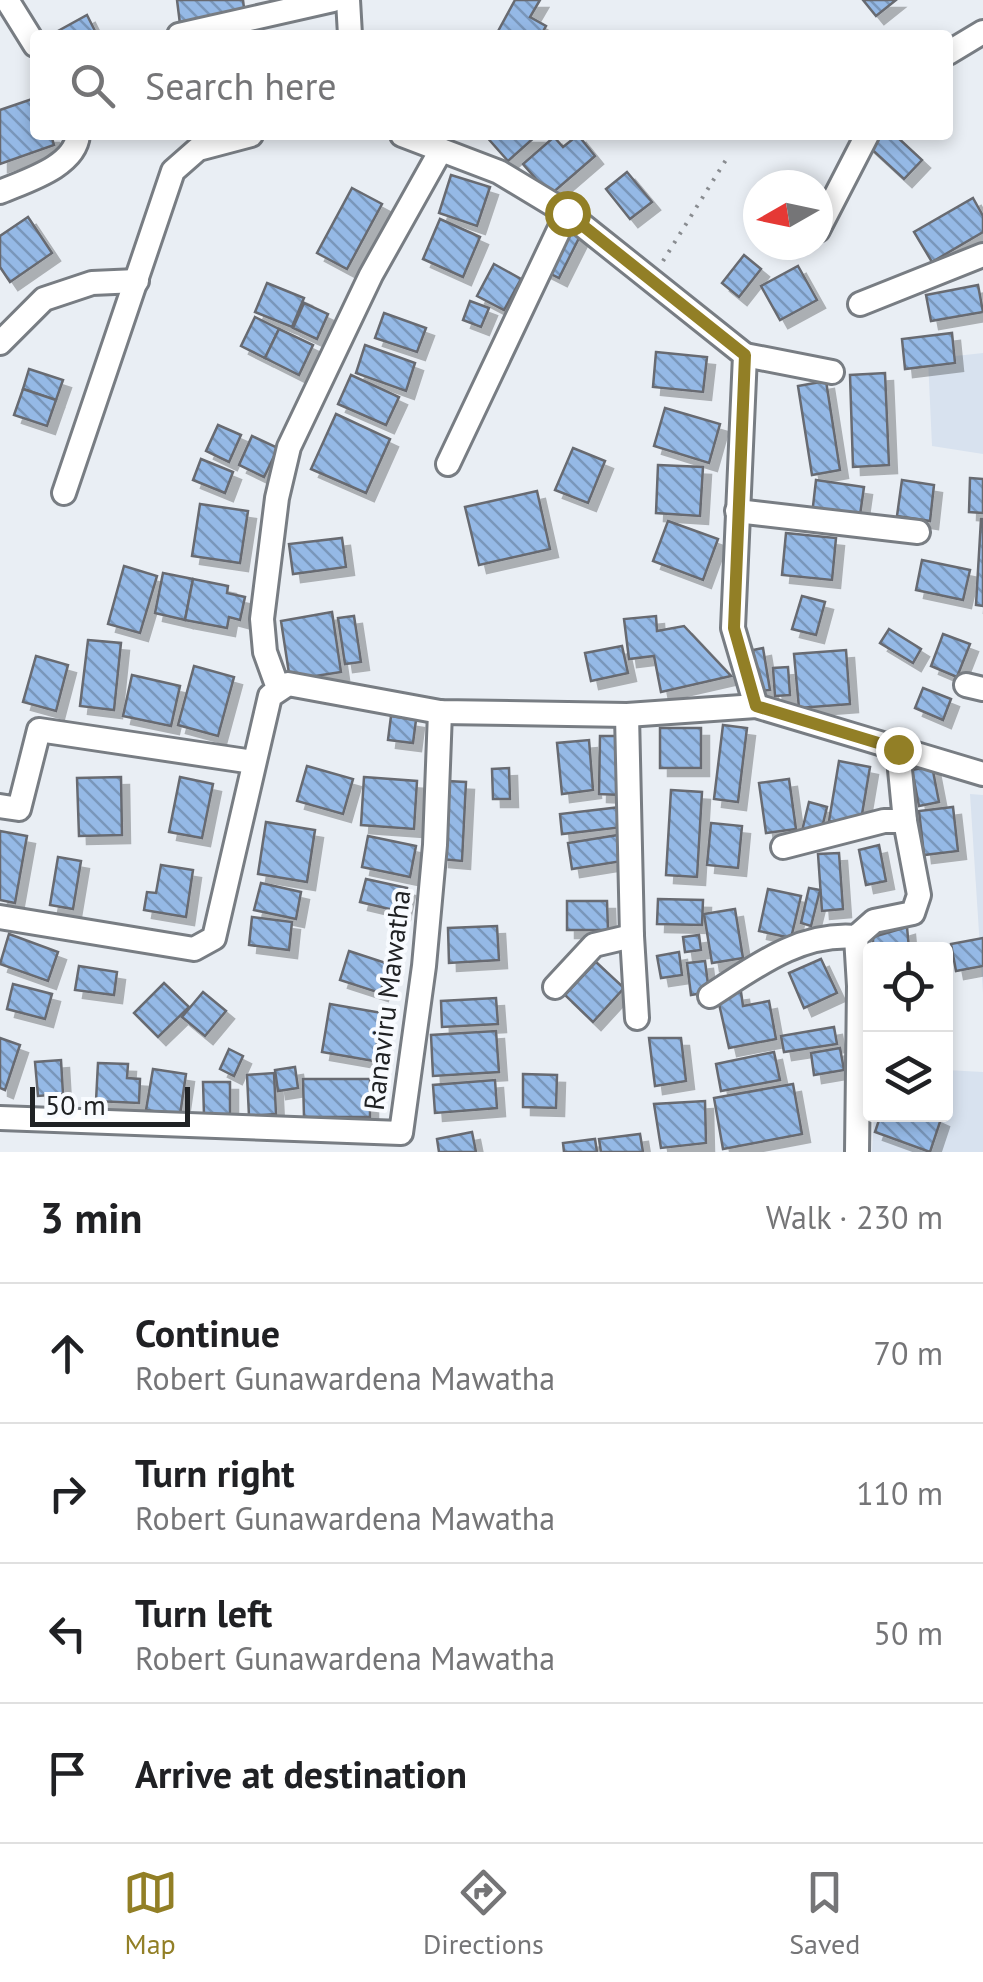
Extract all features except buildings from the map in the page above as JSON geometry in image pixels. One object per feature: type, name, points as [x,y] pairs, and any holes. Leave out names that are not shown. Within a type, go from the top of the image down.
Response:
[{"type":"street","points":[[348,0],[350,30]]},
{"type":"street","points":[[201,30],[322,2]]},
{"type":"street","points":[[5,3],[30,38]]},
{"type":"street","points":[[953,50],[983,32]]},
{"type":"street","points":[[0,192],[54,166],[72,152],[76,140]]},
{"type":"street","points":[[64,494],[173,172],[198,149],[232,140]]},
{"type":"street","points":[[415,140],[499,172],[567,213],[745,355],[832,372]]},
{"type":"street","points":[[833,200],[863,140]]},
{"type":"street","points":[[278,688],[265,652],[262,619],[277,498],[289,447],[371,275],[442,150]]},
{"type":"street","points":[[448,464],[567,213]]},
{"type":"street","points":[[860,304],[983,254]]},
{"type":"street","points":[[0,343],[44,299],[92,283],[137,281]]},
{"type":"street","points":[[745,355],[734,628],[756,706]]},
{"type":"street","points":[[737,511],[918,532]]},
{"type":"street","points":[[0,917],[194,949],[214,938],[270,696],[288,684],[440,712],[627,716],[756,706],[983,774]]},
{"type":"street","name":"Ranaviru Mawatha","points":[[0,1119],[405,1143],[430,897],[440,712]]},
{"type":"street","points":[[627,716],[632,936],[638,1018]]},
{"type":"street","points":[[0,806],[19,809],[39,730],[253,762]]},
{"type":"street","points":[[710,996],[774,956],[827,935],[856,937],[874,921],[913,912],[918,905],[898,749]]},
{"type":"street","points":[[783,847],[884,821],[905,821]]},
{"type":"street","points":[[556,987],[594,945],[632,936]]},
{"type":"street","points":[[856,937],[860,1005],[858,1152]]},
{"type":"path","points":[[650,281],[729,155]]},
{"type":"shaded area","points":[[983,353],[983,454],[932,446],[928,359]]},
{"type":"shaded area","points":[[970,794],[983,795],[983,994]]},
{"type":"shaded area","points":[[953,1070],[983,1072],[983,1152],[872,1152],[874,1122],[953,1122]]},
{"type":"route","points":[[567,213],[745,355],[734,628],[756,706],[898,749]]}]
